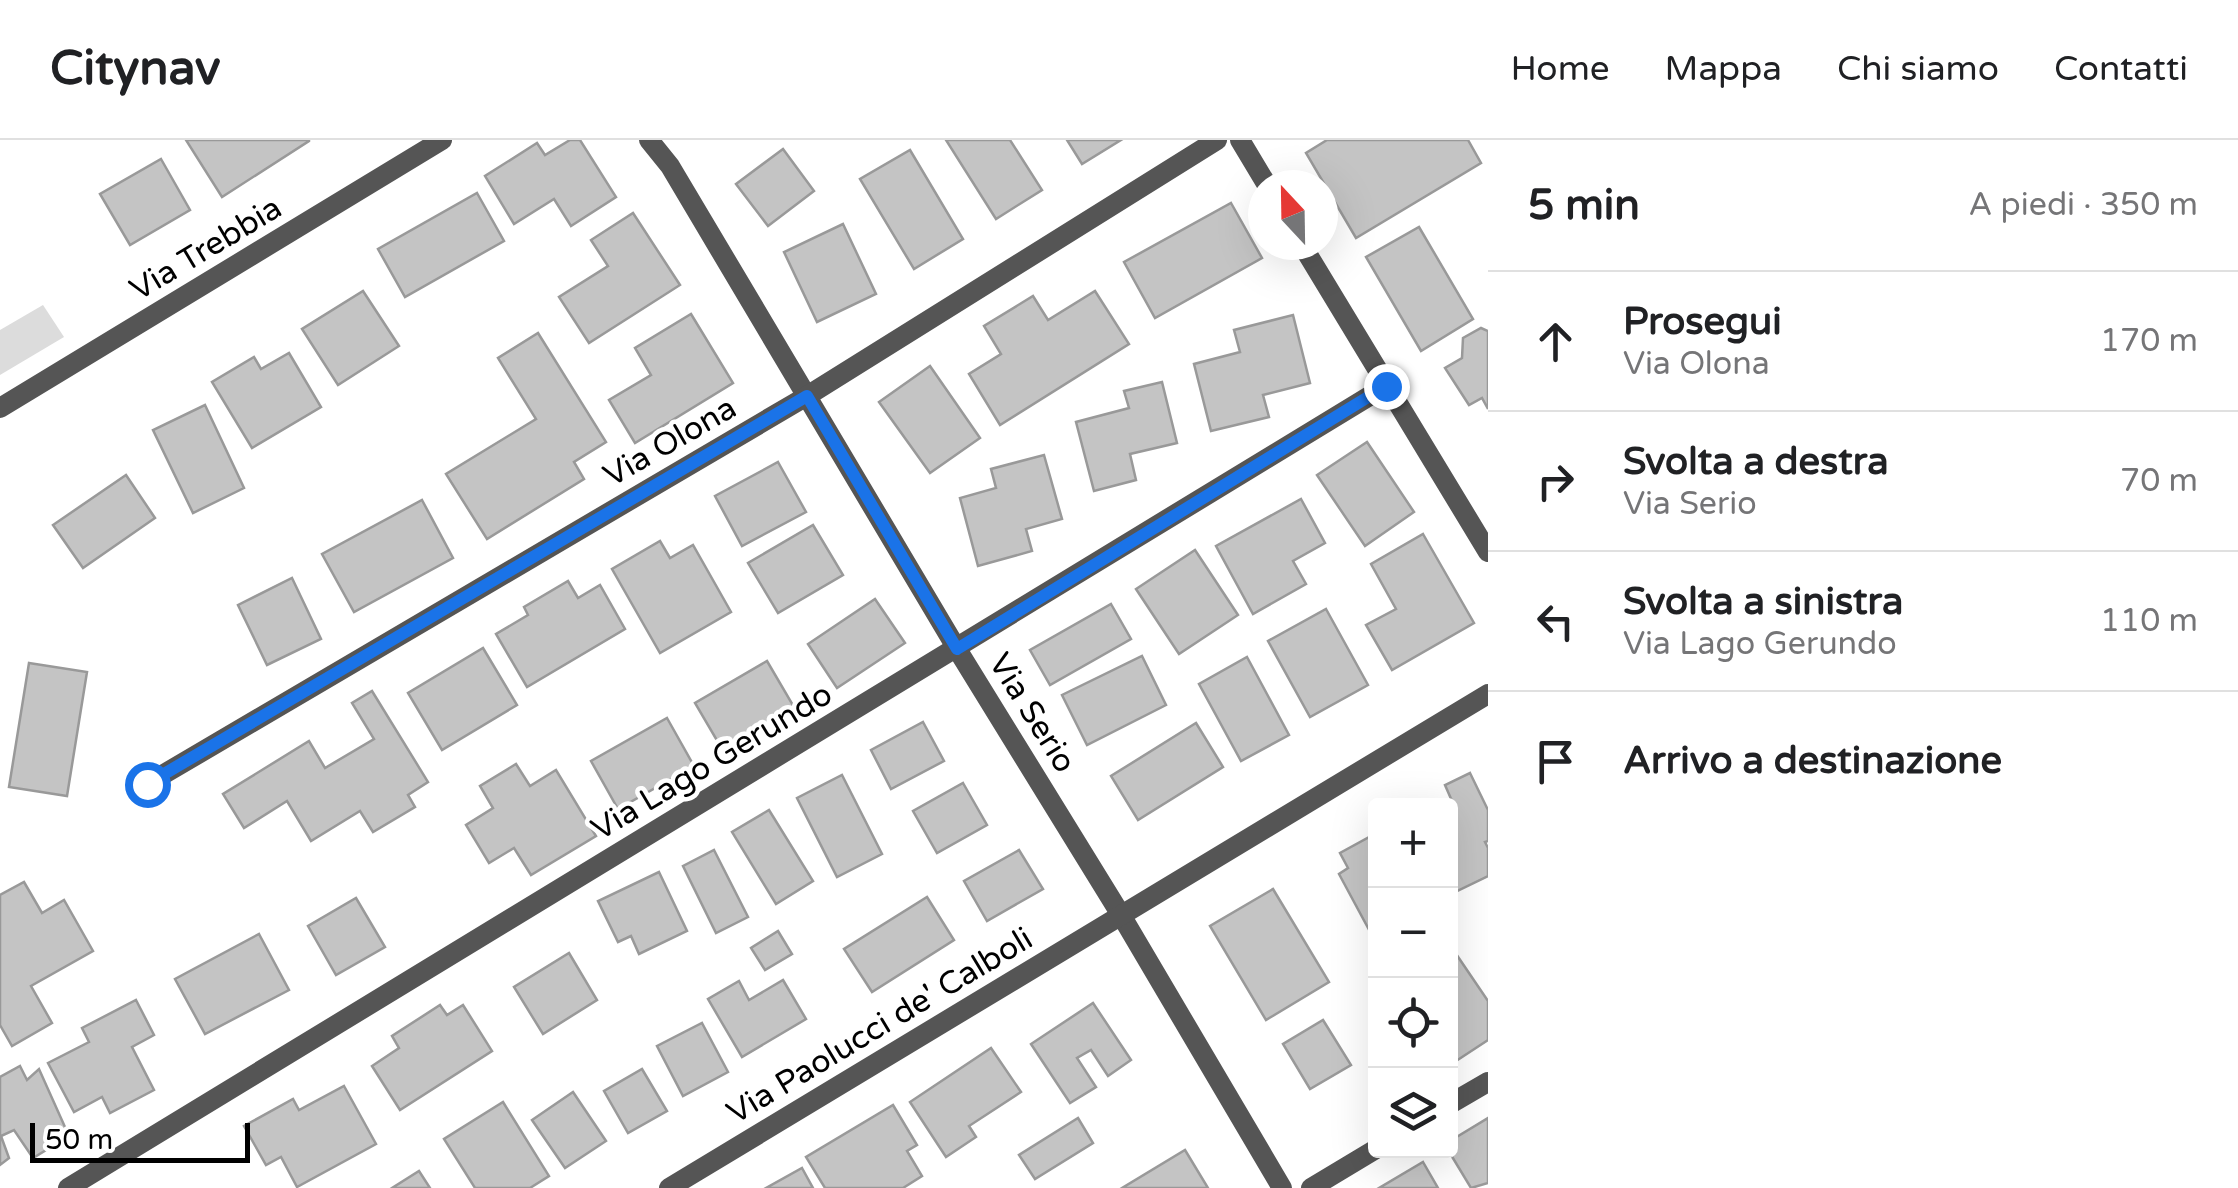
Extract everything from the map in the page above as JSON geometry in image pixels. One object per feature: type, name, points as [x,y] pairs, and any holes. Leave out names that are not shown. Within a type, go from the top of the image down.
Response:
[{"type":"street","name":"Via Trebbia","points":[[0,408],[442,140]]},
{"type":"street","name":"Via Serio","points":[[648,140],[670,166],[1282,1188]]},
{"type":"street","name":"Via Serio","points":[[661,140],[670,166]]},
{"type":"street","name":"Via Olona","points":[[147,784],[807,396],[1217,140]]},
{"type":"street","points":[[1240,140],[1257,170]]},
{"type":"street","points":[[1311,260],[1488,552]]},
{"type":"street","name":"Via Lago Gerundo","points":[[68,1188],[1386,386]]},
{"type":"street","name":"Via Paolucci de' Calboli","points":[[670,1188],[1488,694]]},
{"type":"street","points":[[1458,1099],[1488,1082]]},
{"type":"street","points":[[1311,1188],[1368,1154]]},
{"type":"shaded area","points":[[43,305],[64,337],[0,375],[0,330]]},
{"type":"building","points":[[186,140],[309,140],[309,141],[222,197]]},
{"type":"building","points":[[570,140],[580,140],[616,197],[571,226],[554,199],[514,224],[485,176],[537,143],[545,155]]},
{"type":"building","points":[[946,140],[1010,140],[1042,190],[996,219]]},
{"type":"building","points":[[1067,140],[1121,140],[1082,164]]},
{"type":"building","points":[[1327,140],[1468,140],[1481,163],[1356,238],[1338,207],[1338,170],[1316,170],[1306,153]]},
{"type":"building","points":[[783,149],[814,191],[768,226],[736,184]]},
{"type":"building","points":[[910,150],[963,239],[914,269],[860,179]]},
{"type":"building","points":[[161,159],[190,210],[130,245],[100,194]]},
{"type":"building","points":[[477,193],[504,241],[405,297],[378,249]]},
{"type":"building","points":[[1231,203],[1248,233],[1248,260],[1258,260],[1155,318],[1124,262]]},
{"type":"building","points":[[633,213],[680,285],[589,343],[559,297],[608,266],[591,240]]},
{"type":"building","points":[[843,224],[876,294],[817,322],[784,252]]},
{"type":"building","points":[[1419,227],[1473,319],[1421,351],[1366,257]]},
{"type":"building","points":[[363,291],[399,346],[338,385],[302,329]]},
{"type":"building","points":[[1095,291],[1129,344],[1000,425],[969,374],[1001,354],[984,326],[1033,296],[1048,320]]},
{"type":"building","points":[[691,314],[733,383],[635,443],[609,400],[651,375],[635,348]]},
{"type":"building","points":[[1293,315],[1310,383],[1263,395],[1269,417],[1211,431],[1194,364],[1240,352],[1234,330]]},
{"type":"building","points":[[1481,328],[1488,331],[1488,409],[1482,398],[1469,405],[1445,368],[1462,358],[1463,338]]},
{"type":"building","points":[[538,333],[606,442],[574,462],[584,479],[487,539],[446,474],[536,419],[498,358]]},
{"type":"building","points":[[289,353],[321,407],[252,448],[212,382],[254,357],[261,369]]},
{"type":"building","points":[[930,366],[980,438],[930,473],[879,402]]},
{"type":"building","points":[[1162,382],[1177,443],[1130,454],[1136,480],[1094,491],[1076,422],[1129,408],[1124,391]]},
{"type":"building","points":[[205,405],[244,488],[193,513],[153,430]]},
{"type":"building","points":[[1367,442],[1414,512],[1365,546],[1317,475]]},
{"type":"building","points":[[1044,455],[1062,519],[1026,529],[1032,551],[978,566],[960,498],[996,488],[991,469]]},
{"type":"building","points":[[778,462],[806,512],[742,546],[715,496]]},
{"type":"building","points":[[126,475],[155,518],[83,568],[53,525]]},
{"type":"building","points":[[1301,499],[1325,543],[1293,561],[1306,584],[1253,614],[1216,546]]},
{"type":"building","points":[[422,500],[453,558],[354,612],[322,554]]},
{"type":"building","points":[[813,525],[843,575],[778,613],[748,563]]},
{"type":"building","points":[[1423,534],[1474,623],[1392,670],[1366,625],[1396,609],[1371,564]]},
{"type":"building","points":[[660,541],[670,558],[693,545],[731,612],[660,653],[612,569]]},
{"type":"building","points":[[1195,550],[1238,615],[1179,654],[1136,589]]},
{"type":"building","points":[[292,578],[321,639],[267,665],[238,605]]},
{"type":"building","points":[[568,581],[578,598],[600,585],[625,629],[527,687],[496,634],[528,615],[524,607]]},
{"type":"building","points":[[875,599],[905,643],[837,688],[808,644]]},
{"type":"building","points":[[1111,604],[1131,639],[1050,685],[1030,650]]},
{"type":"building","points":[[1326,609],[1368,685],[1310,717],[1268,641]]},
{"type":"building","points":[[483,648],[517,705],[442,750],[408,693]]},
{"type":"building","points":[[1142,656],[1166,705],[1087,745],[1062,695]]},
{"type":"building","points":[[1247,657],[1289,735],[1241,761],[1199,684]]},
{"type":"building","points":[[767,661],[794,707],[722,749],[695,703]]},
{"type":"building","points":[[29,663],[87,672],[67,796],[9,787]]},
{"type":"building","points":[[372,691],[428,782],[408,795],[415,807],[373,832],[360,811],[311,841],[287,801],[244,828],[223,794],[309,741],[325,768],[374,739],[352,703]]},
{"type":"building","points":[[667,718],[694,766],[618,809],[591,761]]},
{"type":"building","points":[[923,722],[944,761],[891,789],[871,750]]},
{"type":"building","points":[[1196,723],[1223,767],[1138,820],[1111,776]]},
{"type":"building","points":[[516,764],[530,786],[556,770],[596,836],[531,875],[514,848],[489,863],[466,825],[493,808],[480,786]]},
{"type":"building","points":[[1470,773],[1488,810],[1488,876],[1458,891],[1458,798],[1451,798],[1445,785]]},
{"type":"building","points":[[842,775],[882,854],[837,877],[797,798]]},
{"type":"building","points":[[963,783],[987,825],[937,853],[913,811]]},
{"type":"building","points":[[769,810],[813,881],[776,904],[732,832]]},
{"type":"building","points":[[1368,838],[1368,928],[1339,874],[1348,868],[1340,853]]},
{"type":"building","points":[[714,850],[748,917],[716,933],[683,866]]},
{"type":"building","points":[[1019,850],[1043,889],[987,921],[964,881]]},
{"type":"building","points":[[659,872],[687,931],[639,954],[631,936],[618,942],[598,901]]},
{"type":"building","points":[[24,882],[42,913],[64,900],[93,951],[31,986],[52,1023],[12,1046],[0,1025],[0,895]]},
{"type":"building","points":[[1273,889],[1329,982],[1266,1020],[1210,926]]},
{"type":"building","points":[[927,897],[954,940],[872,992],[844,949]]},
{"type":"building","points":[[356,898],[385,947],[336,975],[308,926]]},
{"type":"building","points":[[778,931],[792,954],[765,970],[751,948]]},
{"type":"building","points":[[259,934],[289,990],[205,1034],[175,979]]},
{"type":"building","points":[[569,953],[597,1000],[543,1034],[514,987]]},
{"type":"building","points":[[1458,957],[1488,1001],[1488,1040],[1458,1060]]},
{"type":"building","points":[[783,980],[806,1019],[742,1057],[708,999],[739,981],[749,1000]]},
{"type":"building","points":[[136,1000],[154,1035],[132,1047],[154,1090],[110,1113],[102,1097],[74,1112],[48,1063],[89,1042],[82,1028]]},
{"type":"building","points":[[1093,1003],[1131,1060],[1108,1076],[1091,1050],[1077,1058],[1096,1087],[1070,1103],[1031,1044]]},
{"type":"building","points":[[440,1005],[447,1015],[463,1005],[492,1051],[400,1110],[372,1066],[399,1048],[392,1036]]},
{"type":"building","points":[[1323,1020],[1351,1065],[1310,1089],[1283,1044]]},
{"type":"building","points":[[702,1023],[728,1072],[683,1096],[657,1046]]},
{"type":"building","points":[[991,1048],[1021,1092],[969,1126],[976,1137],[946,1157],[910,1102]]},
{"type":"building","points":[[20,1066],[27,1080],[39,1069],[69,1136],[33,1158],[14,1130],[1,1136],[9,1158],[0,1165],[0,1077]]},
{"type":"building","points":[[642,1069],[667,1111],[628,1133],[604,1091]]},
{"type":"building","points":[[344,1086],[376,1144],[297,1187],[281,1157],[266,1165],[244,1126],[293,1099],[299,1110]]},
{"type":"building","points":[[573,1092],[606,1141],[565,1168],[532,1120]]},
{"type":"building","points":[[503,1102],[549,1176],[530,1188],[475,1188],[444,1139]]},
{"type":"building","points":[[893,1105],[917,1145],[907,1151],[922,1176],[903,1188],[825,1188],[806,1157]]},
{"type":"building","points":[[1078,1118],[1093,1143],[1035,1179],[1019,1155]]},
{"type":"building","points":[[1488,1118],[1488,1183],[1471,1188],[1453,1158],[1458,1158],[1458,1136]]},
{"type":"building","points":[[1185,1150],[1208,1188],[1122,1188]]},
{"type":"building","points":[[1423,1162],[1438,1188],[1379,1188]]},
{"type":"building","points":[[802,1168],[813,1188],[766,1188]]},
{"type":"building","points":[[419,1171],[430,1188],[392,1188]]},
{"type":"route","points":[[147,784],[807,396],[957,649],[1386,386]]}]
